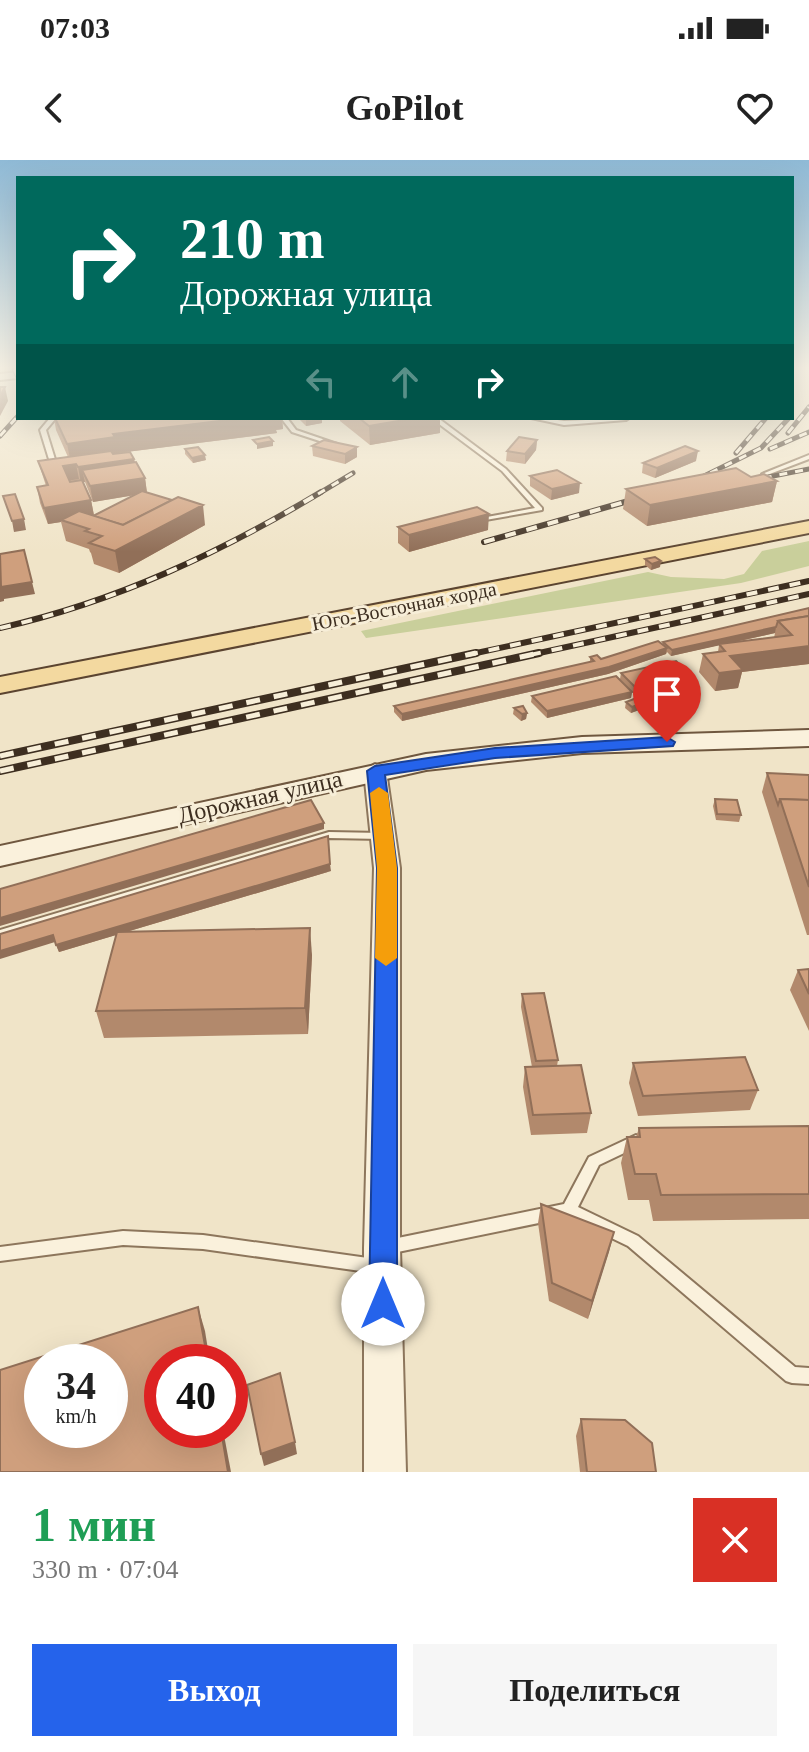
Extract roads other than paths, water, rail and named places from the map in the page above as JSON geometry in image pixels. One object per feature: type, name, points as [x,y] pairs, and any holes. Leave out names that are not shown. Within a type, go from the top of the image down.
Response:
[{"type":"main road","name":"Юго-Восточная хорда","points":[[0,670],[809,515]]},
{"type":"main road","name":"Юго-Восточная хорда","points":[[0,685],[809,527]]},
{"type":"main road","name":"Дорожная улица","points":[[0,856],[375,771],[495,753],[565,747],[809,738]]},
{"type":"street","points":[[375,771],[387,868],[382,1258],[385,1472]]},
{"type":"lane","points":[[43,430],[55,471]]},
{"type":"lane","points":[[293,430],[348,449]]},
{"type":"lane","points":[[450,430],[504,470],[540,509],[492,520],[460,521]]},
{"type":"lane","points":[[765,474],[809,457]]},
{"type":"lane","points":[[0,934],[329,835],[384,836]]},
{"type":"lane","points":[[569,1210],[594,1161],[639,1139],[655,1139]]},
{"type":"lane","points":[[0,1254],[123,1238],[382,1258],[569,1210],[633,1241],[792,1375],[809,1376]]},
{"type":"railway","points":[[0,436],[5,430]]},
{"type":"railway","points":[[736,453],[756,430]]},
{"type":"railway","points":[[696,480],[761,448],[778,430]]},
{"type":"railway","points":[[770,449],[809,432]]},
{"type":"railway","points":[[748,481],[809,469]]},
{"type":"railway","points":[[318,494],[353,473]]},
{"type":"railway","points":[[0,628],[84,604],[166,573],[244,535],[321,492]]},
{"type":"railway","points":[[484,542],[646,496]]},
{"type":"railway","points":[[467,655],[809,581]]},
{"type":"railway","points":[[530,655],[809,594]]},
{"type":"railway","points":[[0,756],[476,653]]},
{"type":"railway","points":[[0,771],[539,653]]}]
